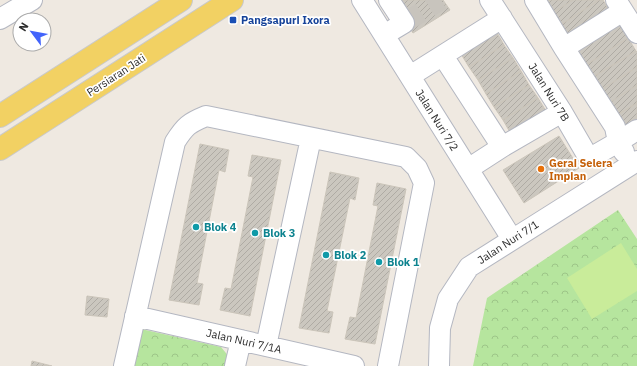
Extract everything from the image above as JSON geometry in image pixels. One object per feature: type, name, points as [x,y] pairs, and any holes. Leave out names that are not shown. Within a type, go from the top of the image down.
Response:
[{"type":"main road","points":[[145,24],[162,0]]},
{"type":"main road","points":[[0,116],[181,0]]},
{"type":"main road","name":"Persiaran Jati","points":[[0,149],[230,0]]},
{"type":"street","points":[[0,19],[32,0]]},
{"type":"street","name":"Jalan Nuri 7/2","points":[[362,0],[512,239]]},
{"type":"street","points":[[384,35],[404,23],[389,0]]},
{"type":"street","name":"Jalan Nuri 7B","points":[[490,0],[562,112],[587,155],[592,157],[618,142]]},
{"type":"street","points":[[535,0],[614,127],[618,142],[634,163]]},
{"type":"street","points":[[564,48],[619,5],[637,33]]},
{"type":"street","points":[[410,76],[502,18]]},
{"type":"street","points":[[442,56],[502,147]]},
{"type":"street","points":[[468,169],[562,112]]},
{"type":"street","points":[[124,366],[175,142],[184,128],[194,121],[206,116],[406,157],[417,168],[424,183],[388,366]]},
{"type":"street","points":[[618,142],[637,130]]},
{"type":"street","points":[[266,346],[310,138]]},
{"type":"street","name":"Jalan Nuri 7/1","points":[[439,366],[440,328],[448,299],[470,267],[634,163]]},
{"type":"street","name":"Jalan Nuri 7/1A","points":[[135,316],[350,366]]},
{"type":"street","points":[[235,366],[241,340]]},
{"type":"green space","points":[[618,210],[637,239],[637,366],[473,366],[487,298]]},
{"type":"green space","points":[[621,243],[637,269],[637,291],[592,319],[567,278]]},
{"type":"green space","points":[[141,329],[221,347],[230,358],[228,366],[132,366]]},
{"type":"building","points":[[393,0],[443,0],[450,10],[413,33]]},
{"type":"building","points":[[547,0],[573,0],[554,12]]},
{"type":"building","points":[[573,0],[599,0],[562,24],[554,12]]},
{"type":"building","points":[[599,0],[603,0],[609,10],[569,36],[562,24]]},
{"type":"building","points":[[620,25],[628,38],[586,65],[578,52]]},
{"type":"building","points":[[496,31],[504,45],[469,67],[461,54]]},
{"type":"building","points":[[628,38],[636,51],[593,77],[586,65]]},
{"type":"building","points":[[504,45],[513,58],[478,80],[469,67]]},
{"type":"building","points":[[636,51],[637,67],[601,90],[593,77]]},
{"type":"building","points":[[513,58],[521,71],[486,94],[478,80]]},
{"type":"building","points":[[637,67],[637,85],[609,103],[601,90]]},
{"type":"building","points":[[521,71],[529,85],[494,107],[486,94]]},
{"type":"building","points":[[529,85],[538,98],[503,120],[494,107]]},
{"type":"building","points":[[637,85],[637,103],[617,115],[609,103]]},
{"type":"building","points":[[538,98],[546,111],[511,134],[503,120]]},
{"type":"building","points":[[637,103],[637,120],[625,128],[617,115]]},
{"type":"building","name":"Gerai Selera Impian","points":[[559,136],[579,168],[524,203],[503,170]]},
{"type":"building","name":"Blok 4","points":[[200,144],[229,150],[225,172],[219,170],[197,283],[203,284],[199,305],[169,300]]},
{"type":"building","name":"Blok 3","points":[[252,155],[281,160],[250,316],[220,310],[225,288],[231,289],[253,177],[248,176]]},
{"type":"building","name":"Blok 2","points":[[330,172],[359,178],[355,200],[350,198],[327,311],[333,312],[329,333],[299,328]]},
{"type":"building","name":"Blok 1","points":[[377,183],[406,189],[375,344],[345,339],[350,317],[356,318],[378,206],[373,205]]},
{"type":"building","points":[[87,296],[109,299],[107,317],[85,315]]},
{"type":"building","points":[[32,361],[52,366],[31,366]]},
{"type":"tunnel","points":[[404,23],[441,0]]},
{"type":"place","name":"Pangsapuri Ixora","points":[[233,20]]},
{"type":"place","name":"Gerai Selera Impian","points":[[541,169]]},
{"type":"place","name":"Blok 4","points":[[196,227]]},
{"type":"place","name":"Blok 3","points":[[255,233]]},
{"type":"place","name":"Blok 2","points":[[326,255]]},
{"type":"place","name":"Blok 1","points":[[379,262]]}]
